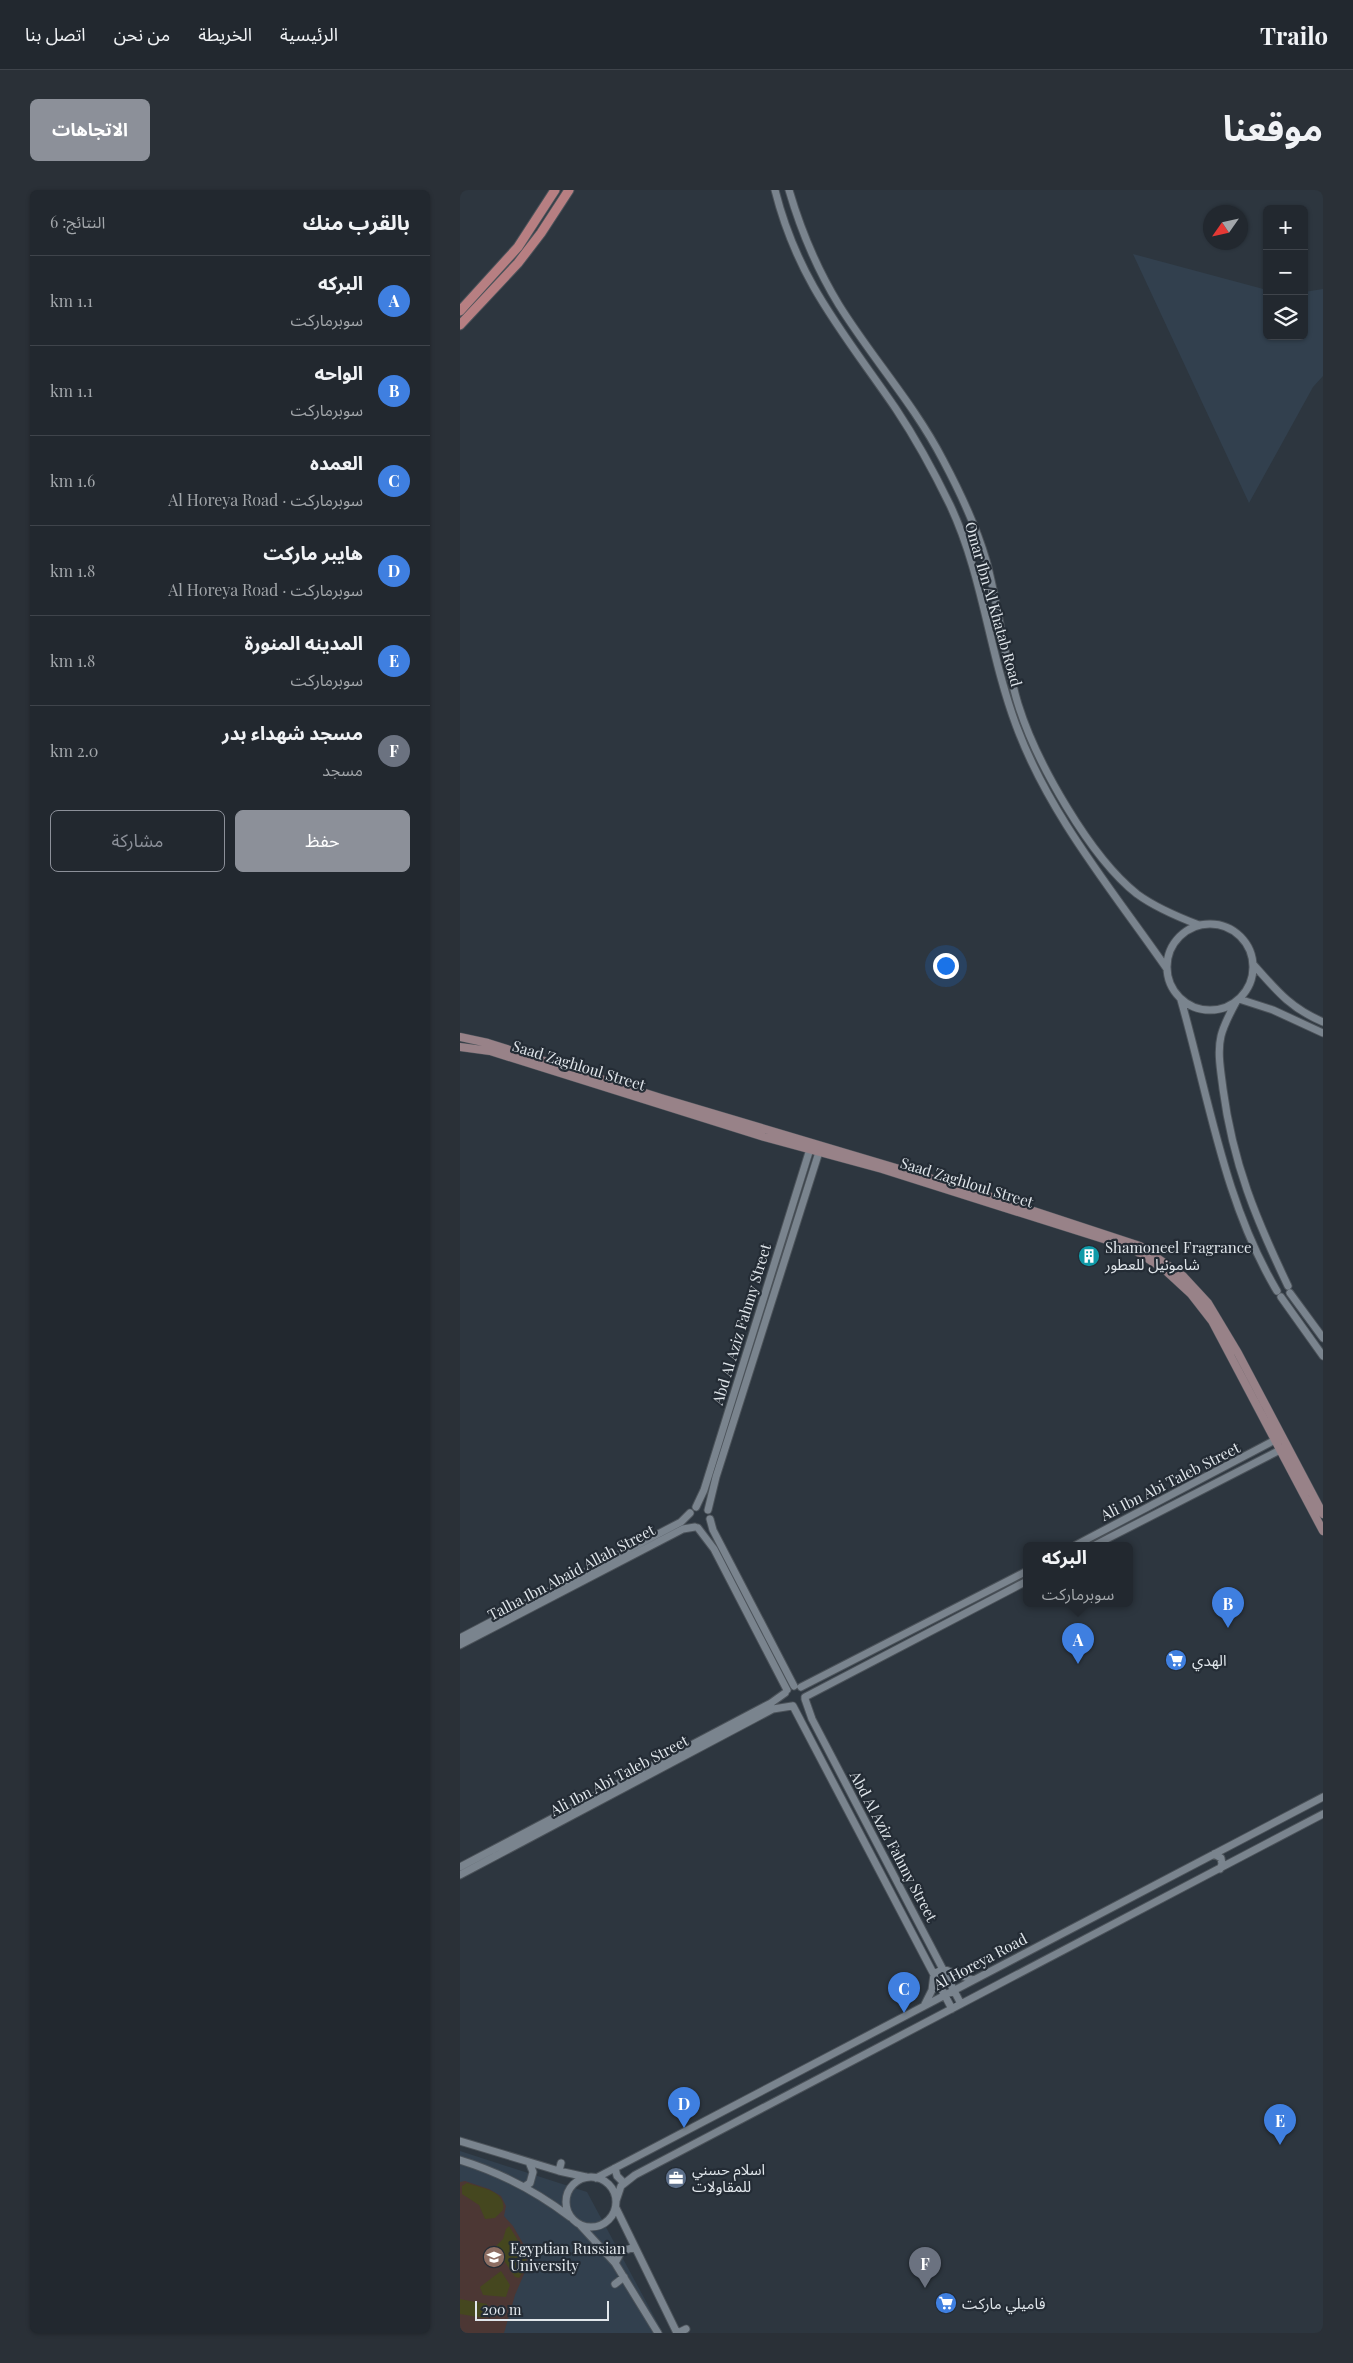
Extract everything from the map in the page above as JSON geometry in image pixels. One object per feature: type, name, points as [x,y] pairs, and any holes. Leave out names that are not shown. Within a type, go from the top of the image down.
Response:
[{"type":"main road","points":[[460,311],[518,247],[555,190]]},
{"type":"main road","points":[[460,325],[518,263],[541,233],[569,190]]},
{"type":"main road","name":"Saad Zaghloul Street","points":[[460,1037],[488,1043],[764,1137],[877,1165]]},
{"type":"main road","name":"Saad Zaghloul Street","points":[[460,1047],[483,1049],[575,1074],[1140,1246],[1169,1264],[1208,1303],[1238,1352],[1323,1514]]},
{"type":"main road","name":"Saad Zaghloul Street","points":[[1049,1218],[1136,1252],[1178,1280],[1191,1294],[1221,1336],[1323,1532]]},
{"type":"street","name":"Omar Ibn Al Khatab Road","points":[[775,190],[796,254],[815,293],[910,431],[950,505],[972,564],[1009,705],[1035,769],[1062,817],[1167,969]]},
{"type":"street","name":"Omar Ibn Al Khatab Road","points":[[790,190],[806,240],[822,277],[839,304],[899,387],[929,436],[970,518],[985,558],[1018,703],[1050,776],[1089,839],[1123,882],[1157,907],[1199,925]]},
{"type":"street","points":[[1323,1032],[1273,1010],[1238,1000],[1226,1007],[1209,1010],[1191,1006],[1182,1000],[1172,988],[1167,969],[1167,959],[1175,941],[1182,934],[1199,925],[1220,925],[1236,933],[1249,949],[1253,964],[1252,979],[1238,1000],[1224,1026],[1219,1056],[1225,1104],[1244,1185],[1258,1223],[1289,1290],[1323,1338]]},
{"type":"street","points":[[1253,964],[1283,998],[1297,1009],[1323,1022]]},
{"type":"street","points":[[1182,1000],[1231,1189],[1246,1229],[1279,1294],[1323,1356]]},
{"type":"street","name":"Abd Al Aziz Fahmy Street","points":[[696,1507],[704,1490],[810,1149]]},
{"type":"street","name":"Abd Al Aziz Fahmy Street","points":[[708,1510],[712,1492],[819,1152]]},
{"type":"street","points":[[803,1172],[812,1175]]},
{"type":"street","points":[[1231,1189],[1235,1182],[1244,1185]]},
{"type":"street","points":[[1231,1189],[1239,1193],[1244,1185]]},
{"type":"street","points":[[1279,1294],[1281,1286],[1289,1290]]},
{"type":"street","points":[[1279,1294],[1288,1297],[1289,1290]]},
{"type":"street","name":"Ali Ibn Abi Taleb Street","points":[[1082,1542],[1275,1440]]},
{"type":"street","name":"Ali Ibn Abi Taleb Street","points":[[1101,1542],[1280,1450]]},
{"type":"street","points":[[1257,1451],[1262,1459]]},
{"type":"street","points":[[704,1490],[708,1493],[712,1492]]},
{"type":"street","points":[[805,1698],[789,1677],[716,1536],[708,1510],[696,1507],[690,1513],[690,1521],[708,1540],[782,1680],[786,1692],[786,1701],[792,1706],[800,1705],[805,1698],[817,1689],[1023,1583]]},
{"type":"street","name":"Talha Ibn Abaid Allah Street","points":[[460,1645],[675,1529],[690,1513]]},
{"type":"street","points":[[697,1527],[707,1525],[710,1519]]},
{"type":"street","name":"Talha Ibn Abaid Allah Street","points":[[460,1638],[675,1529],[697,1527]]},
{"type":"street","points":[[708,1540],[716,1536]]},
{"type":"street","points":[[786,1692],[812,1682],[1023,1573]]},
{"type":"street","points":[[782,1680],[789,1677]]},
{"type":"street","points":[[812,1682],[817,1689]]},
{"type":"street","name":"Ali Ibn Abi Taleb Street","points":[[460,1874],[772,1706],[786,1692]]},
{"type":"street","name":"Abd Al Aziz Fahmy Street","points":[[805,1698],[809,1714],[961,2004]]},
{"type":"street","name":"Ali Ibn Abi Taleb Street","points":[[772,1706],[792,1706]]},
{"type":"street","name":"Abd Al Aziz Fahmy Street","points":[[792,1706],[952,2009]]},
{"type":"street","points":[[800,1718],[809,1714]]},
{"type":"street","name":"Al Horeya Road","points":[[592,2178],[616,2168],[1323,1797]]},
{"type":"street","name":"Ali Ibn Abi Taleb Street","points":[[460,1867],[587,1804]]},
{"type":"street","name":"Al Horeya Road","points":[[624,2183],[635,2175],[1323,1814]]},
{"type":"street","points":[[1234,1843],[1234,1852],[1241,1857]]},
{"type":"street","points":[[1214,1854],[1219,1856],[1222,1861],[1220,1868]]},
{"type":"street","points":[[923,2006],[932,1990],[934,1974],[943,1969],[957,1976],[973,1980]]},
{"type":"street","points":[[460,2141],[488,2146],[529,2162],[592,2178],[611,2187],[634,2247],[680,2332]]},
{"type":"street","points":[[460,2160],[486,2173],[524,2187],[588,2227],[600,2226],[610,2218],[624,2183],[617,2176],[616,2168]]},
{"type":"street","points":[[524,2187],[530,2183],[533,2172],[529,2162]]},
{"type":"street","points":[[559,2171],[561,2163]]},
{"type":"street","points":[[592,2178],[577,2181],[569,2190],[566,2207],[574,2220],[615,2263],[624,2277],[630,2292],[658,2333]]},
{"type":"street","points":[[615,2263],[620,2252],[634,2247]]},
{"type":"street","points":[[615,2284],[624,2277]]},
{"type":"shaded area","points":[[1133,254],[1263,289],[1263,340],[1308,340],[1308,291],[1323,289],[1323,376],[1313,387],[1249,503]]},
{"type":"shaded area","points":[[460,2151],[587,2192],[663,2333],[460,2333]]},
{"type":"shaded area","name":"Egyptian Russian University","points":[[465,2181],[489,2189],[501,2196],[506,2206],[504,2216],[513,2226],[528,2252],[527,2267],[515,2295],[504,2333],[460,2333],[460,2182]]},
{"type":"green space","points":[[467,2183],[497,2194],[501,2198],[503,2210],[495,2218],[485,2219],[479,2205],[462,2194],[462,2186]]},
{"type":"green space","points":[[509,2226],[526,2253],[526,2267],[519,2278],[515,2277],[495,2247],[503,2239]]},
{"type":"green space","points":[[501,2271],[510,2285],[506,2297],[483,2295],[480,2287]]},
{"type":"green space","points":[[460,2299],[487,2304],[484,2318],[460,2314]]},
{"type":"place","name":"Shamoneel Fragrance شامونيل للعطور","points":[[1089,1256]]},
{"type":"place","name":"الواحه","points":[[1228,1628]]},
{"type":"place","name":"الهدي","points":[[1176,1660]]},
{"type":"place","name":"البركه","points":[[1078,1664]]},
{"type":"place","name":"العمده","points":[[904,2013]]},
{"type":"place","name":"هايبر ماركت","points":[[684,2128]]},
{"type":"place","name":"المدينه المنورة","points":[[1280,2145]]},
{"type":"place","name":"اسلام حسني للمقاولات","points":[[676,2178]]},
{"type":"place","name":"Egyptian Russian University","points":[[494,2257]]},
{"type":"place","name":"مسجد شهداء بدر","points":[[925,2288]]},
{"type":"place","name":"فاميلي ماركت","points":[[946,2303]]}]
